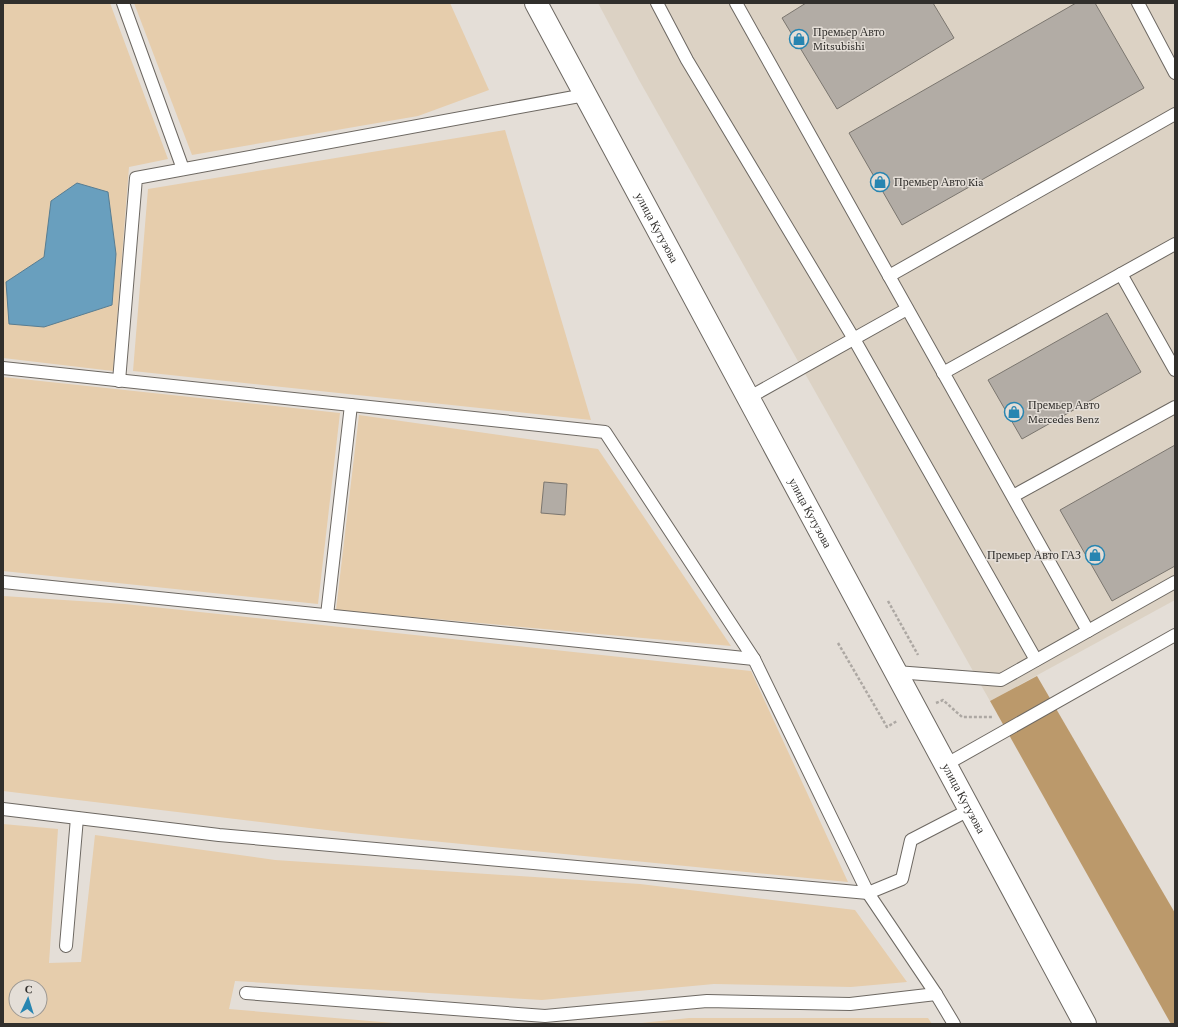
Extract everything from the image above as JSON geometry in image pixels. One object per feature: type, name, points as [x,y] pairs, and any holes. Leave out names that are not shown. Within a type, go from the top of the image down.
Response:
[{"type":"main road","name":"улица Кутузова","points":[[536,3],[1085,1024]]},
{"type":"lane","points":[[123,3],[183,169]]},
{"type":"lane","points":[[657,3],[687,60],[854,339],[1036,660]]},
{"type":"lane","points":[[736,3],[1088,631]]},
{"type":"lane","points":[[1138,3],[1175,73]]},
{"type":"lane","points":[[119,380],[136,178],[585,95]]},
{"type":"lane","points":[[889,276],[1175,114]]},
{"type":"lane","points":[[943,373],[1175,244]]},
{"type":"lane","points":[[1121,274],[1175,370]]},
{"type":"lane","points":[[748,398],[907,309]]},
{"type":"lane","points":[[3,368],[605,432],[754,659],[868,893],[936,994],[954,1024]]},
{"type":"lane","points":[[327,615],[351,405]]},
{"type":"lane","points":[[1012,496],[1175,407]]},
{"type":"lane","points":[[3,582],[754,659]]},
{"type":"lane","points":[[896,672],[1001,680],[1175,582]]},
{"type":"lane","points":[[945,765],[1175,635]]},
{"type":"lane","points":[[3,809],[219,835],[868,893],[902,879],[911,840],[969,810]]},
{"type":"lane","points":[[66,946],[77,818]]},
{"type":"lane","points":[[246,993],[545,1016],[707,1001],[850,1004],[936,994]]},
{"type":"path","points":[[888,601],[943,700]]},
{"type":"shaded area","points":[[3,3],[110,3],[168,159],[129,167],[113,371],[3,358]]},
{"type":"shaded area","points":[[134,3],[450,3],[489,90],[418,116],[192,155]]},
{"type":"shaded area","points":[[598,3],[1175,3],[1175,600],[990,701],[639,80]]},
{"type":"shaded area","points":[[505,130],[591,420],[133,371],[148,189]]},
{"type":"shaded area","points":[[3,377],[340,413],[318,604],[3,571]]},
{"type":"shaded area","points":[[359,415],[598,449],[731,646],[336,610]]},
{"type":"shaded area","points":[[3,596],[125,604],[751,671],[848,882],[351,833],[3,791]]},
{"type":"shaded area","points":[[1037,676],[1175,913],[1175,1024],[1171,1024],[990,701]]},
{"type":"shaded area","points":[[3,824],[58,829],[49,963],[81,962],[95,835],[275,860],[640,884],[855,910],[907,982],[851,987],[714,984],[542,1000],[235,981],[229,1009],[405,1024],[3,1024]]},
{"type":"shaded area","points":[[689,1018],[928,1018],[932,1024],[632,1024]]},
{"type":"water","points":[[77,183],[108,192],[116,254],[112,305],[44,327],[9,324],[6,282],[44,257],[51,201]]},
{"type":"building","points":[[806,3],[933,3],[954,38],[837,109],[782,18]]},
{"type":"building","points":[[1076,3],[1095,3],[1144,88],[902,225],[849,133]]},
{"type":"building","points":[[1107,313],[1141,372],[1022,439],[988,380]]},
{"type":"building","points":[[1175,445],[1175,566],[1112,601],[1060,510]]},
{"type":"building","points":[[544,482],[567,484],[565,515],[541,513]]},
{"type":"place","name":"Премьер Авто Mitsubishi","points":[[799,39]]},
{"type":"place","name":"Премьер Авто Kia","points":[[880,182]]},
{"type":"place","name":"Премьер Авто Mercedes Benz","points":[[1014,412]]},
{"type":"place","name":"Премьер Авто ГАЗ","points":[[1095,555]]}]
